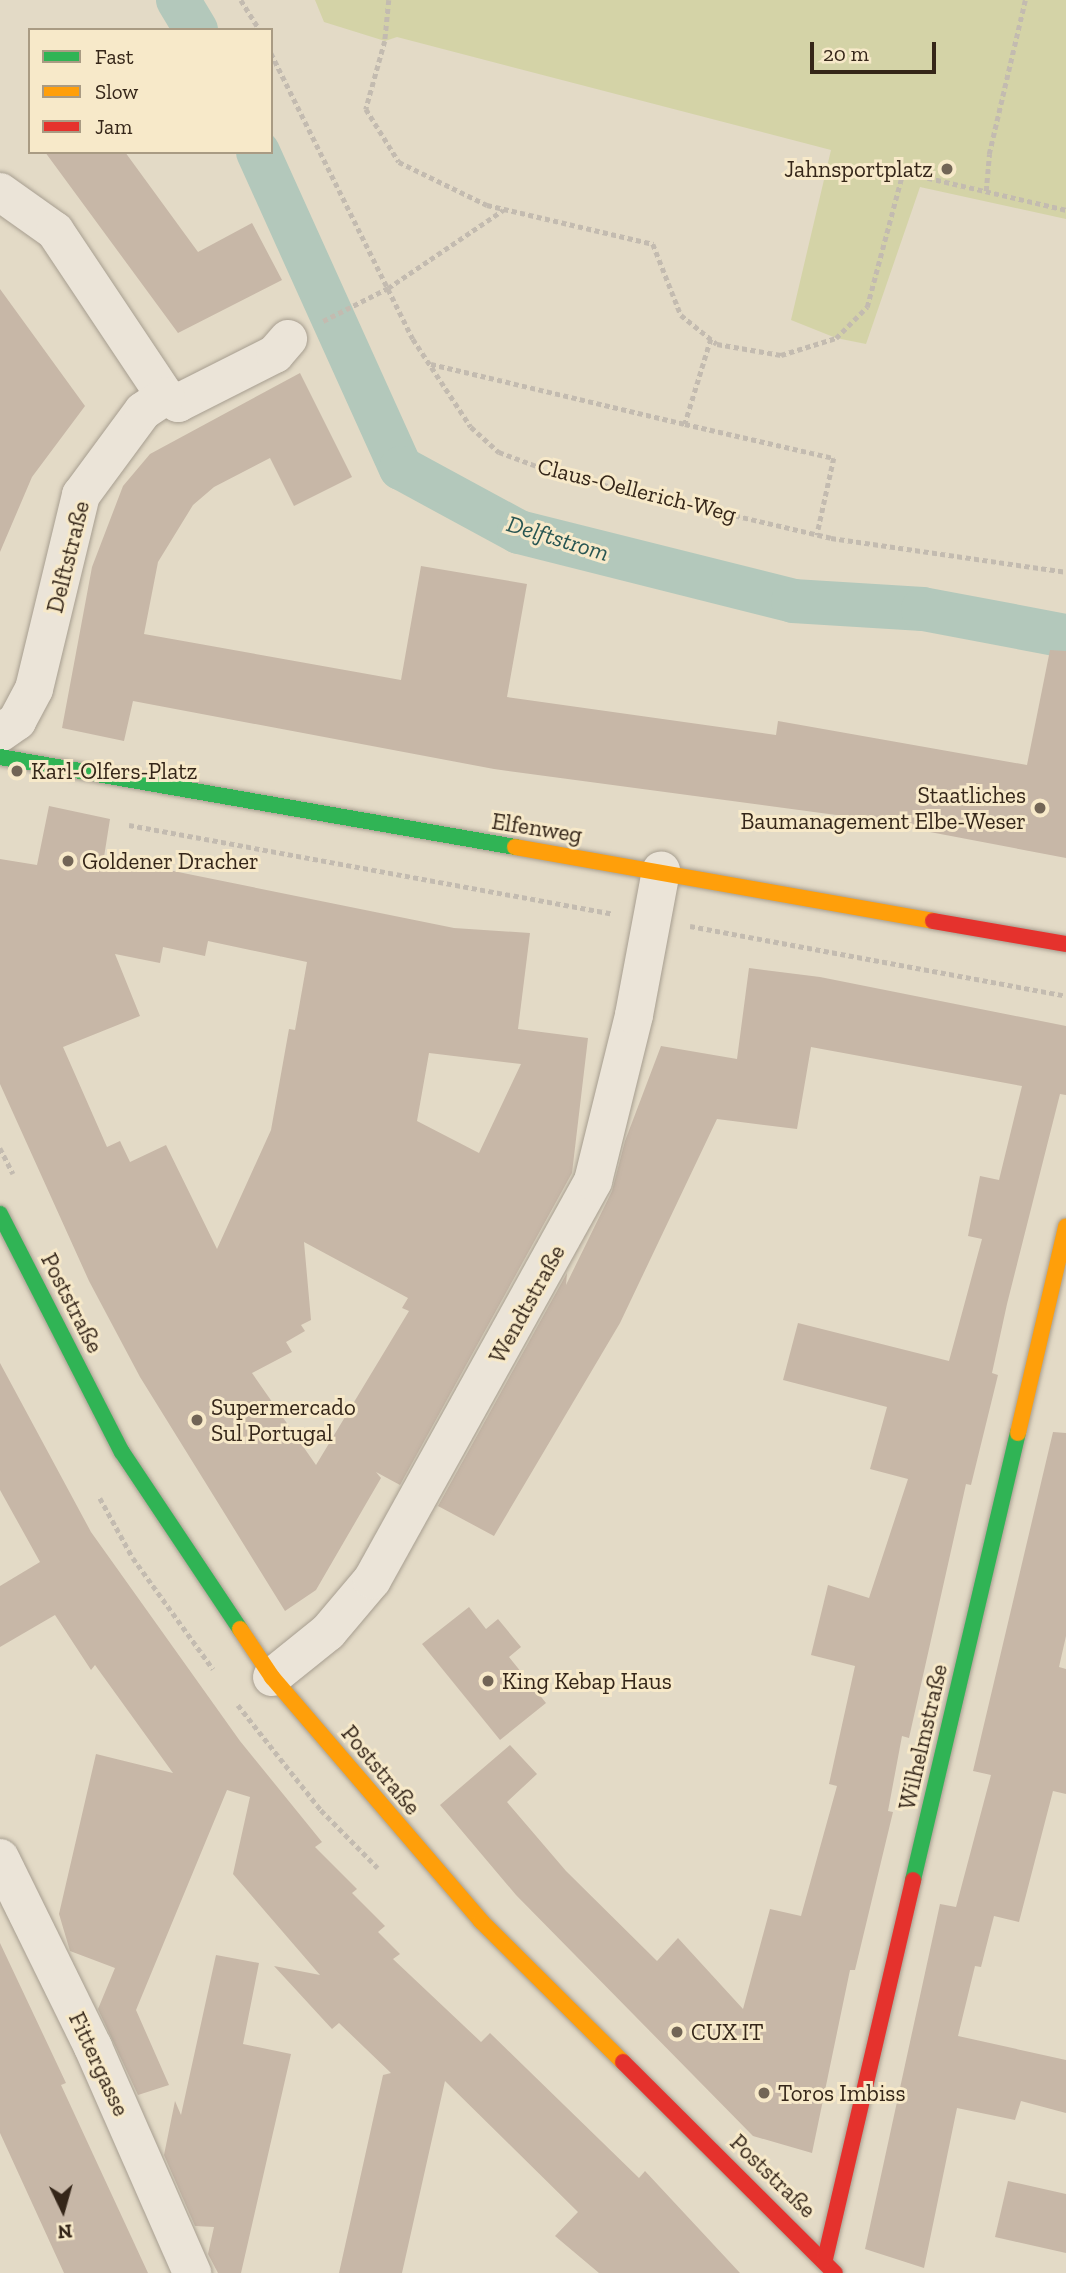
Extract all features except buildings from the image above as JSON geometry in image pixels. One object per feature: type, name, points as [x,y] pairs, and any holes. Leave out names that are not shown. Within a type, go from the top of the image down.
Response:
[{"type":"street","points":[[0,192],[55,231],[165,396],[178,403],[275,354],[288,339]]},
{"type":"street","name":"Delftstraße","points":[[0,733],[17,721],[34,689],[81,495],[143,411],[165,396]]},
{"type":"street","name":"Elfenweg","points":[[0,757],[1066,944]]},
{"type":"street","name":"Wendtstraße","points":[[272,1677],[328,1632],[372,1580],[593,1181],[634,1015],[661,871]]},
{"type":"street","name":"Poststraße","points":[[0,1214],[122,1452],[272,1677],[481,1921],[825,2259],[835,2273]]},
{"type":"street","name":"Wilhelmstraße","points":[[825,2259],[1066,1226]]},
{"type":"street","name":"Fittergasse","points":[[0,1858],[93,2047],[192,2273]]},
{"type":"path","points":[[242,0],[259,28]]},
{"type":"path","points":[[389,0],[385,41],[366,109],[399,162],[504,209],[653,244],[681,315],[712,340],[781,355],[835,338],[867,307],[903,172],[1066,210]]},
{"type":"path","points":[[986,191],[989,155],[1025,0]]},
{"type":"path","name":"Claus-Oellerich-Weg","points":[[273,57],[413,340],[432,364],[471,428],[499,452],[561,475],[817,535],[1066,572]]},
{"type":"path","points":[[288,339],[388,288],[504,209]]},
{"type":"path","points":[[685,424],[712,340]]},
{"type":"path","points":[[432,364],[834,458],[817,535]]},
{"type":"path","points":[[125,824],[1066,996]]},
{"type":"path","points":[[0,1148],[17,1183]]},
{"type":"green space","name":"Jahnsportplatz","points":[[315,0],[1066,0],[1066,219],[920,187],[866,344],[836,338],[791,320],[831,150],[397,37],[385,41],[324,22]]},
{"type":"waterway","name":"Delftstrom","points":[[178,0],[195,28]]},
{"type":"waterway","name":"Delftstrom","points":[[259,154],[401,468],[519,532],[793,601],[923,609],[1066,636]]},
{"type":"traffic: fast","points":[[0,757],[515,847]]},
{"type":"traffic: fast","points":[[0,1214],[122,1452],[240,1629]]},
{"type":"traffic: fast","points":[[913,1880],[1018,1433]]},
{"type":"traffic: slow","points":[[515,847],[933,921]]},
{"type":"traffic: slow","points":[[1018,1433],[1066,1226]]},
{"type":"traffic: slow","points":[[240,1629],[272,1677],[481,1921],[623,2062]]},
{"type":"traffic: jam","points":[[933,921],[1066,944]]},
{"type":"traffic: jam","points":[[825,2259],[913,1880]]},
{"type":"traffic: jam","points":[[623,2062],[835,2273]]},
{"type":"place","name":"Jahnsportplatz","points":[[947,169]]},
{"type":"place","name":"Karl-Olfers-Platz","points":[[17,771]]},
{"type":"place","name":"Staatliches Baumanagement Elbe-Weser","points":[[1040,808]]},
{"type":"place","name":"Goldener Dracher","points":[[68,861]]},
{"type":"place","name":"Supermercado Sul Portugal","points":[[197,1420]]},
{"type":"place","name":"King Kebap Haus","points":[[488,1681]]},
{"type":"place","name":"CUX IT","points":[[677,2032]]},
{"type":"place","name":"Toros Imbiss","points":[[764,2093]]}]
